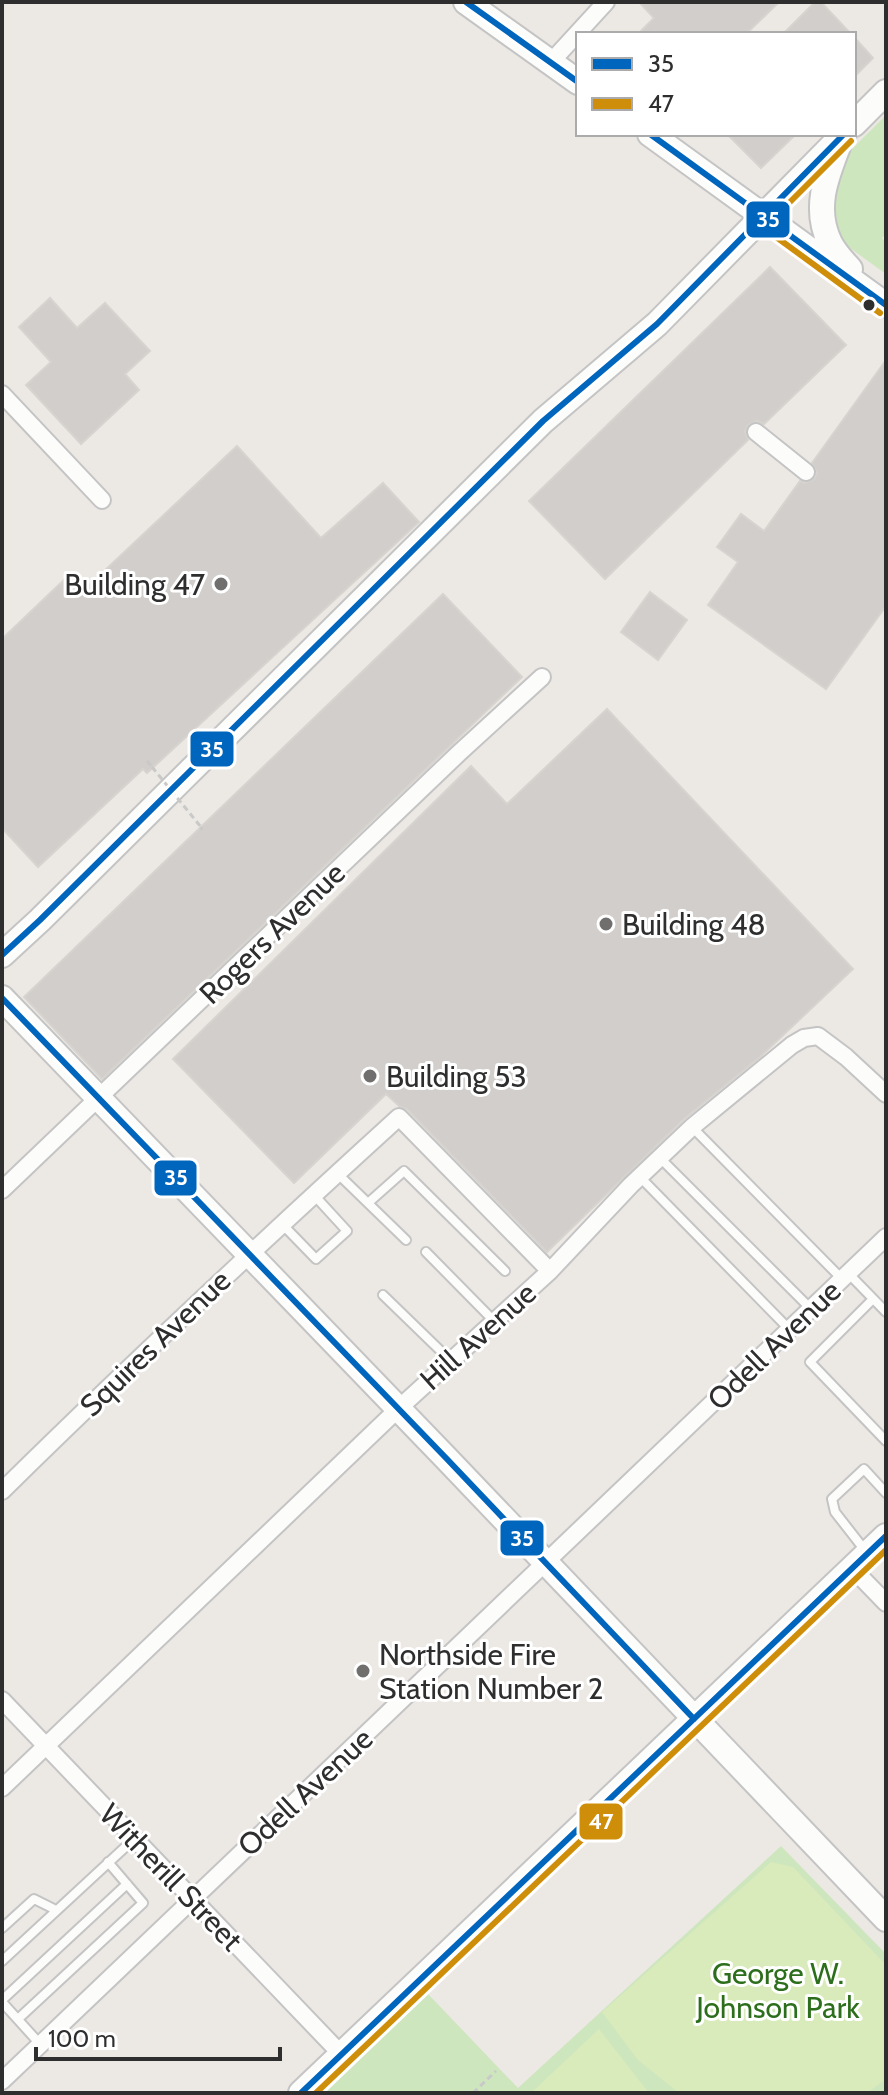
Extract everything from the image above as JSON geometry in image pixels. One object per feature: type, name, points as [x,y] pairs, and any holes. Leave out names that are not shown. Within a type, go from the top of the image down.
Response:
[{"type":"street","points":[[466,2],[576,81]]},
{"type":"street","points":[[578,32],[606,2]]},
{"type":"street","points":[[551,62],[576,35]]},
{"type":"street","points":[[856,122],[886,92]]},
{"type":"street","points":[[653,136],[877,299]]},
{"type":"street","points":[[2,955],[543,421],[657,324],[842,136]]},
{"type":"street","points":[[843,136],[825,181],[822,209],[826,233],[832,247],[877,299]]},
{"type":"street","points":[[2,394],[102,500]]},
{"type":"street","points":[[756,432],[806,472]]},
{"type":"street","name":"Rogers Avenue","points":[[2,1190],[542,677]]},
{"type":"street","points":[[2,932],[23,928],[40,920]]},
{"type":"street","points":[[2,998],[886,1919]]},
{"type":"street","name":"Hill Avenue","points":[[2,1788],[398,1409],[550,1271],[692,1127],[792,1045],[804,1038],[818,1036],[886,1094]]},
{"type":"street","name":"Squires Avenue","points":[[2,1491],[249,1253],[399,1117],[550,1271]]},
{"type":"street","name":"Odell Avenue","points":[[2,2081],[886,1237]]},
{"type":"street","points":[[301,2093],[886,1536]]},
{"type":"street","points":[[860,1561],[886,1603]]},
{"type":"street","name":"Witherill Street","points":[[2,1700],[341,2054]]},
{"type":"lane","points":[[692,1127],[886,1312]]},
{"type":"lane","points":[[660,1158],[811,1309]]},
{"type":"lane","points":[[368,1203],[404,1171],[505,1271]]},
{"type":"lane","points":[[337,1173],[406,1240]]},
{"type":"lane","points":[[640,1177],[790,1330]]},
{"type":"lane","points":[[281,1224],[316,1259],[347,1231],[313,1195]]},
{"type":"lane","points":[[426,1252],[494,1321]]},
{"type":"lane","points":[[383,1295],[451,1361]]},
{"type":"lane","points":[[873,1299],[810,1362],[886,1441]]},
{"type":"lane","points":[[860,1561],[835,1512],[832,1499],[864,1469],[886,1493]]},
{"type":"lane","points":[[2,1961],[134,1838]]},
{"type":"lane","points":[[18,2019],[143,1903],[108,1862]]},
{"type":"lane","points":[[40,2044],[2,2001],[127,1884]]},
{"type":"lane","points":[[2,1928],[34,1899],[56,1910]]},
{"type":"path","points":[[147,761],[202,830]]},
{"type":"path","points":[[473,2093],[496,2071]]},
{"type":"green space","points":[[886,115],[886,234],[882,238],[886,243],[886,274],[836,238],[823,195],[847,154]]},
{"type":"green space","name":"George W. Johnson Park","points":[[781,1846],[886,1954],[886,2093],[325,2093],[428,1994],[518,2088]]},
{"type":"green space","name":"George W. Johnson Park","points":[[771,1862],[793,1867],[886,1965],[886,2079],[867,2093],[679,2093],[638,2060],[602,2012]]},
{"type":"green space","points":[[599,2029],[649,2093],[531,2093]]},
{"type":"building","points":[[639,2],[779,2],[748,32],[640,32],[654,18]]},
{"type":"building","points":[[815,2],[821,2],[849,32],[785,32]]},
{"type":"building","points":[[856,39],[873,58],[856,75]]},
{"type":"building","points":[[729,136],[794,136],[761,168]]},
{"type":"building","points":[[770,267],[846,345],[764,424],[757,421],[748,425],[745,431],[748,440],[605,579],[529,501]]},
{"type":"building","points":[[50,298],[77,328],[105,303],[150,351],[125,374],[139,390],[81,444],[26,385],[51,362],[19,327]]},
{"type":"building","points":[[886,360],[886,606],[826,689],[708,605],[738,562],[717,547],[741,514],[764,531],[800,481],[805,483],[814,479],[817,473],[812,463]]},
{"type":"building","points":[[237,446],[321,538],[383,483],[419,522],[147,773],[143,769],[38,867],[2,828],[2,639],[69,575],[85,589]]},
{"type":"building","points":[[650,592],[687,620],[658,660],[621,632]]},
{"type":"building","points":[[443,594],[522,677],[102,1079],[24,997]]},
{"type":"building","name":"Building 48","points":[[607,709],[853,969],[760,1057],[684,1119],[547,1252],[407,1109],[386,1094],[294,1183],[173,1059],[471,766],[507,804]]},
{"type":"transit line","name":"35","points":[[466,2],[576,81]]},
{"type":"transit line","name":"35","points":[[653,136],[886,305]]},
{"type":"transit line","name":"35","points":[[2,955],[543,421],[657,324],[842,136]]},
{"type":"transit line","name":"47","points":[[770,222],[851,141]]},
{"type":"transit line","name":"47","points":[[757,223],[880,313]]},
{"type":"transit line","name":"35","points":[[2,998],[694,1719]]},
{"type":"transit line","name":"35","points":[[301,2093],[886,1536]]},
{"type":"transit line","name":"47","points":[[316,2093],[886,1550]]},
{"type":"place","name":"Building 47","points":[[221,584]]},
{"type":"place","name":"Building 48","points":[[606,924]]},
{"type":"place","name":"Building 53","points":[[370,1076]]},
{"type":"place","name":"Northside Fire Station Number 2","points":[[363,1671]]}]
